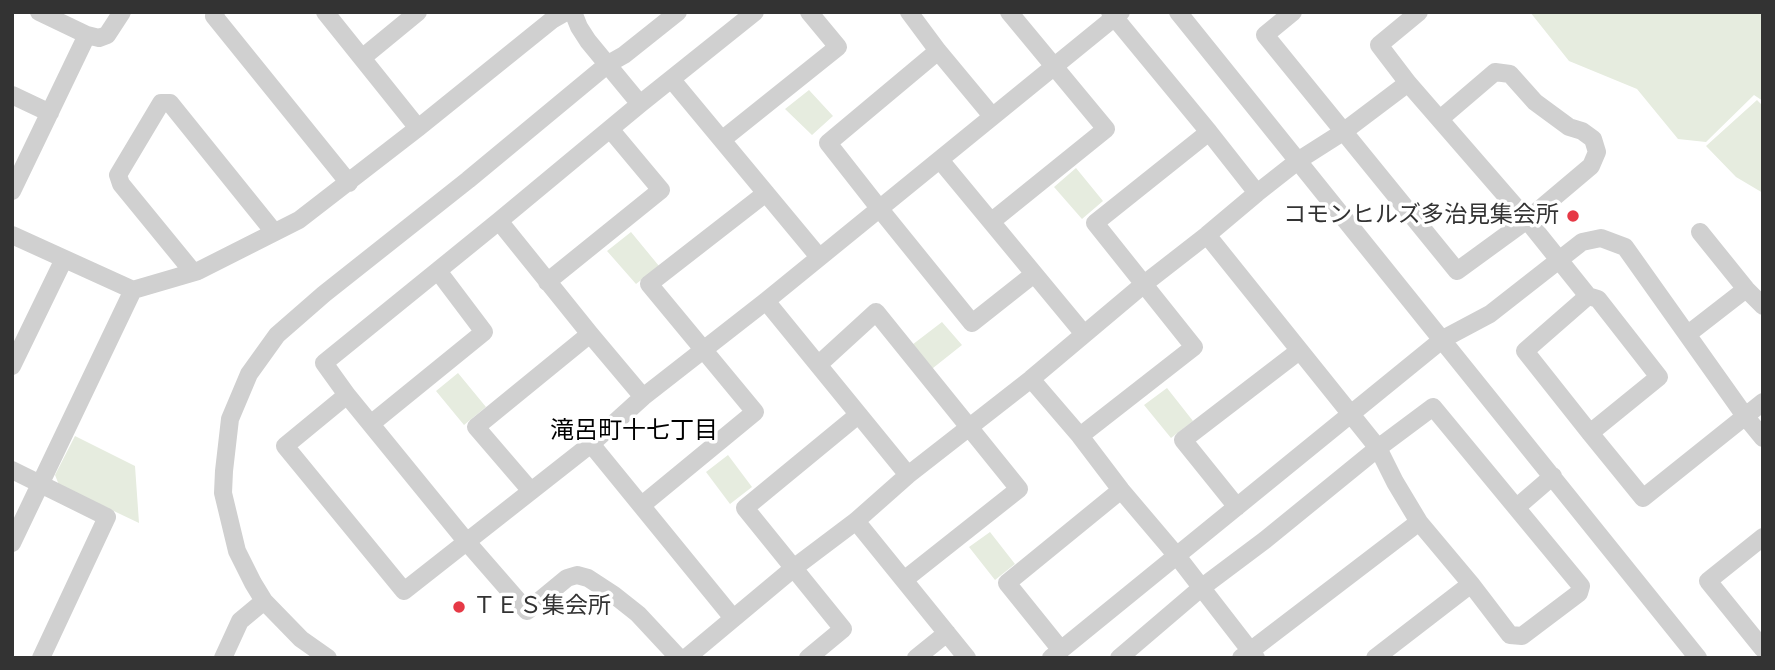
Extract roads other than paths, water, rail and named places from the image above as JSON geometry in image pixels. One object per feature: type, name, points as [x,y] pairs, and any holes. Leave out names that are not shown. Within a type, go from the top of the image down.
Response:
[{"type":"street","points":[[45,13],[99,38],[107,35],[122,12]]},
{"type":"street","points":[[216,12],[214,16],[349,183]]},
{"type":"street","points":[[325,12],[418,128]]},
{"type":"street","points":[[362,58],[418,12]]},
{"type":"street","points":[[12,235],[133,290],[198,271],[299,220],[552,20],[566,12]]},
{"type":"street","points":[[573,12],[588,41],[640,104]]},
{"type":"street","points":[[328,658],[301,639],[264,601],[237,551],[223,493],[230,419],[249,374],[277,335],[324,294],[608,64],[624,55],[678,12]]},
{"type":"street","points":[[680,658],[638,614],[588,578],[577,575],[566,578],[527,611],[466,541],[324,363],[755,12]]},
{"type":"street","points":[[723,139],[838,47],[809,12]]},
{"type":"street","points":[[909,12],[992,116]]},
{"type":"street","points":[[992,221],[1106,129],[1009,12]]},
{"type":"street","points":[[1178,12],[1698,658]]},
{"type":"street","points":[[1293,12],[1265,35],[1457,271],[1527,220],[1591,166],[1597,152],[1593,139],[1582,131],[1569,127],[1535,102],[1510,74],[1495,72],[1440,119]]},
{"type":"street","points":[[1419,12],[1380,45],[1408,83],[1527,220],[1588,296],[1598,299],[1659,377],[1590,433]]},
{"type":"street","points":[[347,395],[285,446],[404,591],[591,444],[643,397],[940,160],[1115,14],[1257,193]]},
{"type":"street","points":[[12,191],[87,34]]},
{"type":"street","points":[[938,51],[828,143],[972,323],[1034,274]]},
{"type":"street","points":[[672,80],[819,257]]},
{"type":"street","points":[[686,658],[1257,193],[1408,83]]},
{"type":"street","points":[[12,95],[50,113]]},
{"type":"street","points":[[192,272],[121,184],[118,175],[161,103],[170,103],[274,232]]},
{"type":"street","points":[[547,282],[661,190],[610,129]]},
{"type":"street","points":[[1080,436],[1194,347],[1095,223],[1209,132]]},
{"type":"street","points":[[940,160],[1084,334]]},
{"type":"street","points":[[642,505],[755,411],[649,284],[766,193]]},
{"type":"street","points":[[499,221],[643,397]]},
{"type":"street","points":[[1700,232],[1763,306]]},
{"type":"street","points":[[1119,658],[1201,588],[1265,540],[1378,449],[1433,407],[1581,586],[1579,593],[1522,636],[1510,635],[1419,522],[1378,449],[1207,235]]},
{"type":"street","points":[[1121,490],[1007,583],[1056,654],[1443,339],[1490,314],[1582,242],[1601,238],[1625,247],[1763,439]]},
{"type":"street","points":[[12,366],[64,259]]},
{"type":"street","points":[[372,423],[484,332],[438,271]]},
{"type":"street","points":[[1688,334],[1746,289]]},
{"type":"street","points":[[12,543],[133,290]]},
{"type":"street","points":[[1588,296],[1525,351],[1643,498],[1763,402]]},
{"type":"street","points":[[766,301],[908,475]]},
{"type":"street","points":[[818,365],[876,312],[1019,489],[904,580]]},
{"type":"street","points":[[531,491],[476,427],[590,334]]},
{"type":"street","points":[[1237,507],[1183,440],[1299,351]]},
{"type":"street","points":[[1031,379],[1177,556],[1249,655],[1419,522]]},
{"type":"street","points":[[808,658],[843,629],[745,508],[858,415]]},
{"type":"street","points":[[591,444],[733,618]]},
{"type":"street","points":[[12,470],[107,517],[41,658]]},
{"type":"street","points":[[1517,507],[1553,476]]},
{"type":"street","points":[[856,521],[967,658]]},
{"type":"street","points":[[1763,537],[1708,581],[1763,649]]},
{"type":"street","points":[[1375,658],[1471,584]]},
{"type":"street","points":[[223,658],[240,621],[264,601]]},
{"type":"street","points":[[916,658],[947,633]]},
{"type":"place","name":"コモンヒルズ多治見集会所","points":[[1573,216]]},
{"type":"place","name":"ＴＥＳ集会所","points":[[459,607]]},
{"type":"district","name":"滝呂町十七丁目","points":[[634,431]]}]
